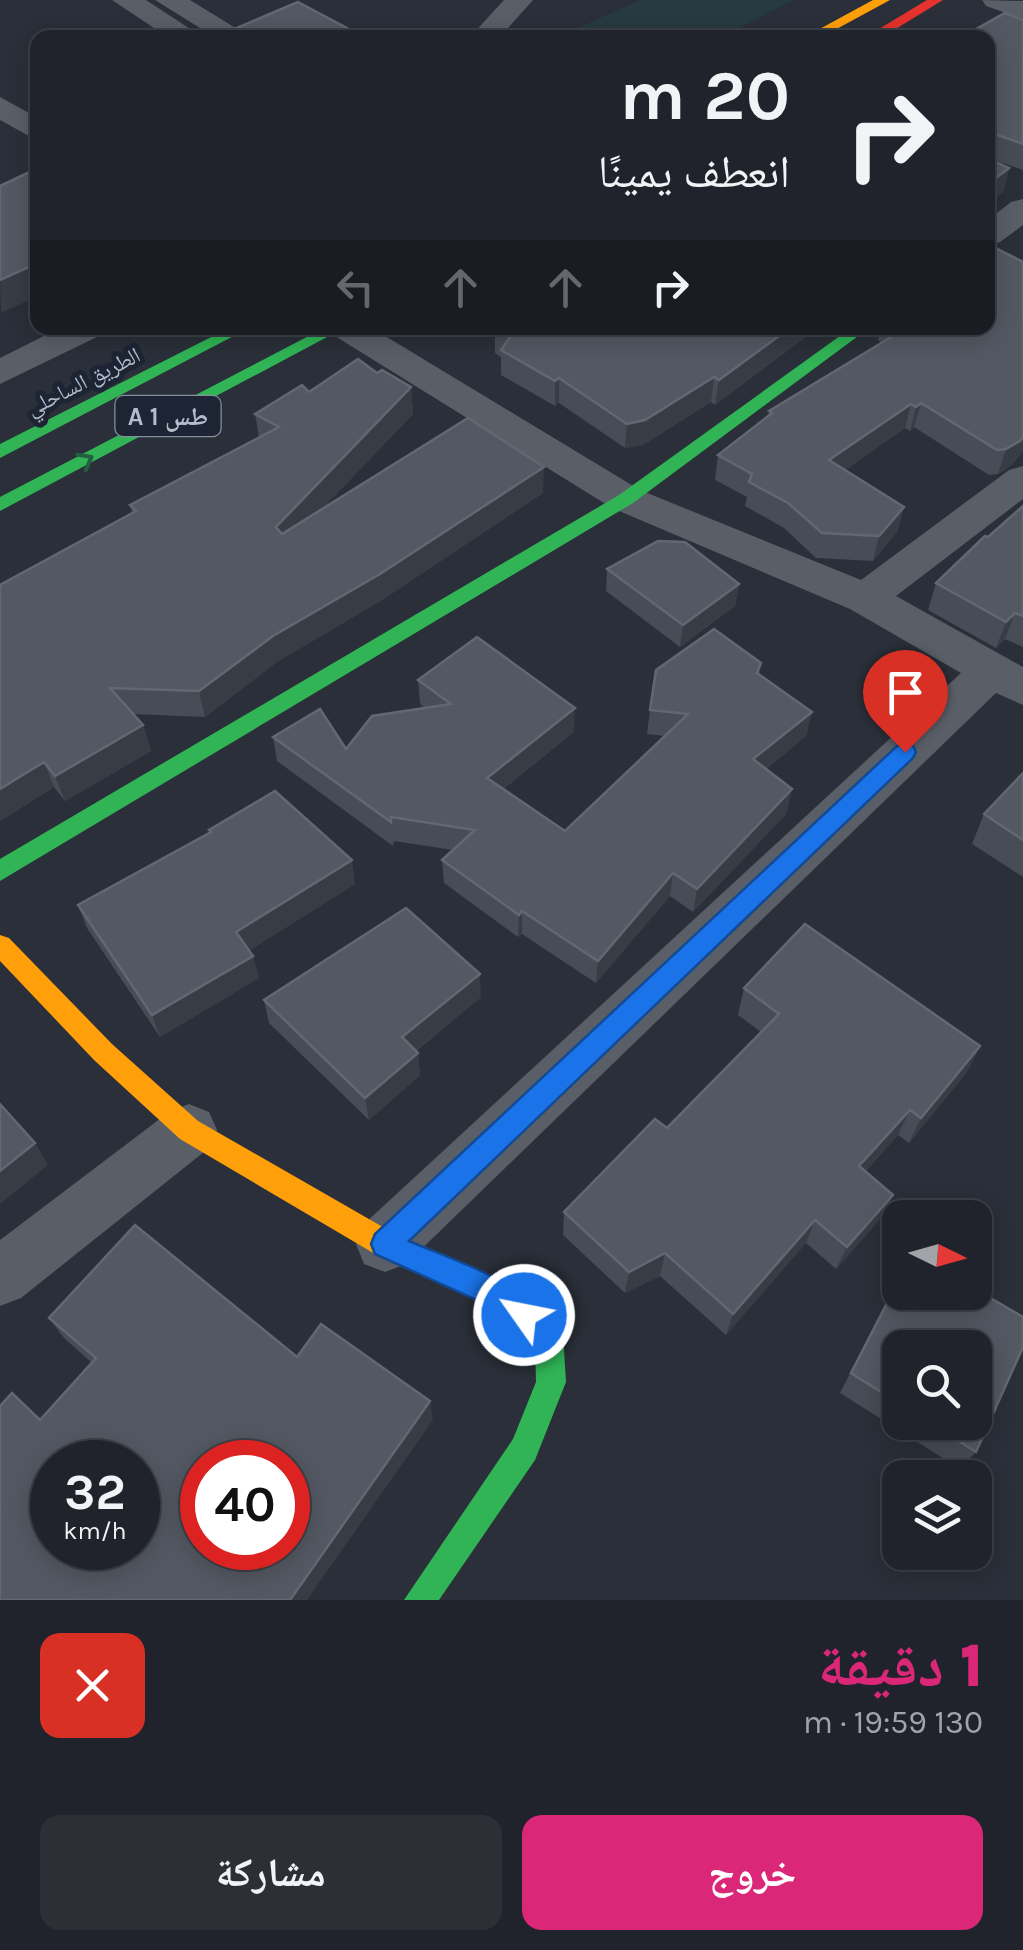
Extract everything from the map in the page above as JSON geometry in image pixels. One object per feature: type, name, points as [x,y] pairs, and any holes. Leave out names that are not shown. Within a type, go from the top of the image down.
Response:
[{"type":"main road","points":[[825,30],[883,0]]},
{"type":"main road","points":[[884,30],[936,0]]},
{"type":"main road","name":"الطريق الساحلي","points":[[0,452],[228,335]]},
{"type":"main road","name":"A 1 طس","points":[[0,505],[323,335]]},
{"type":"main road","points":[[0,871],[626,499],[851,335]]},
{"type":"main road","points":[[0,945],[103,1052],[190,1130],[385,1244],[498,1295],[549,1335],[551,1382],[524,1448],[420,1600]]},
{"type":"street","points":[[170,0],[224,30]]},
{"type":"street","points":[[491,30],[519,0]]},
{"type":"street","points":[[996,0],[1023,11]]},
{"type":"street","points":[[130,1],[177,30]]},
{"type":"street","points":[[0,106],[30,127]]},
{"type":"street","points":[[995,230],[1023,210]]},
{"type":"street","points":[[9,357],[67,335]]},
{"type":"street","points":[[359,335],[626,499],[865,598],[1008,679],[385,1244]]},
{"type":"street","points":[[865,598],[1023,479]]},
{"type":"street","points":[[0,1277],[190,1130]]},
{"type":"green space","points":[[640,0],[794,0],[735,30],[574,30]]},
{"type":"building","points":[[298,2],[351,30],[232,30]]},
{"type":"building","points":[[1005,13],[1023,20],[1023,144],[995,134],[995,30],[974,30]]},
{"type":"building","points":[[995,162],[1009,168],[995,179]]},
{"type":"building","points":[[30,172],[30,267],[0,280],[0,186]]},
{"type":"building","points":[[995,248],[1023,262],[1023,437],[1006,449],[997,450],[921,403],[916,407],[911,404],[829,460],[904,507],[879,536],[822,533],[788,503],[749,482],[752,474],[718,455],[772,413],[769,411],[894,335],[995,335]]},
{"type":"building","points":[[507,335],[780,335],[719,380],[714,377],[645,420],[627,424],[559,378],[555,381],[501,350],[510,337]]},
{"type":"building","points":[[358,359],[377,373],[382,370],[411,387],[276,527],[282,534],[468,418],[544,467],[380,574],[273,636],[199,691],[110,688],[143,725],[55,776],[44,762],[0,789],[0,585],[136,511],[130,505],[279,427],[255,414],[302,385],[309,392]]},
{"type":"building","points":[[1023,506],[1023,616],[1015,613],[1006,622],[936,583]]},
{"type":"building","points":[[658,541],[685,542],[739,584],[683,625],[607,569]]},
{"type":"building","points":[[714,629],[761,663],[757,673],[812,712],[753,759],[792,789],[697,889],[673,873],[598,961],[522,911],[519,915],[442,860],[475,830],[391,817],[391,822],[273,737],[320,709],[346,749],[372,716],[451,704],[418,680],[477,637],[575,708],[487,778],[565,831],[688,714],[650,710],[656,670]]},
{"type":"building","points":[[1023,773],[1023,840],[984,814]]},
{"type":"building","points":[[275,791],[352,860],[236,932],[253,956],[152,1015],[78,905],[211,832]]},
{"type":"building","points":[[406,908],[480,974],[402,1037],[418,1053],[365,1098],[264,1000]]},
{"type":"building","points":[[805,924],[980,1046],[921,1118],[910,1110],[859,1166],[893,1195],[882,1200],[882,1207],[847,1247],[815,1220],[733,1314],[665,1253],[629,1272],[564,1212],[655,1119],[667,1128],[779,1014],[744,988]]},
{"type":"building","points":[[0,1104],[35,1143],[0,1171]]},
{"type":"building","points":[[135,1225],[297,1357],[321,1324],[430,1401],[290,1600],[0,1600],[0,1406],[12,1393],[40,1420],[96,1358],[49,1318]]},
{"type":"building","points":[[992,1299],[1023,1317],[1023,1347],[992,1416],[992,1330],[882,1330],[882,1393],[851,1373],[883,1310],[992,1310]]},
{"type":"building","points":[[957,1440],[981,1440],[976,1452]]},
{"type":"traffic: fast","points":[[0,452],[227,335]]},
{"type":"traffic: fast","points":[[0,505],[323,335]]},
{"type":"traffic: fast","points":[[0,871],[626,499],[851,335]]},
{"type":"traffic: fast","points":[[420,1600],[524,1449],[551,1382],[549,1335],[498,1295],[443,1270]]},
{"type":"traffic: slow","points":[[825,30],[883,0]]},
{"type":"traffic: slow","points":[[0,945],[103,1052],[189,1130],[385,1244],[443,1270]]},
{"type":"traffic: jam","points":[[884,30],[936,0]]},
{"type":"route","points":[[524,1315],[498,1295],[385,1244],[905,752]]}]
